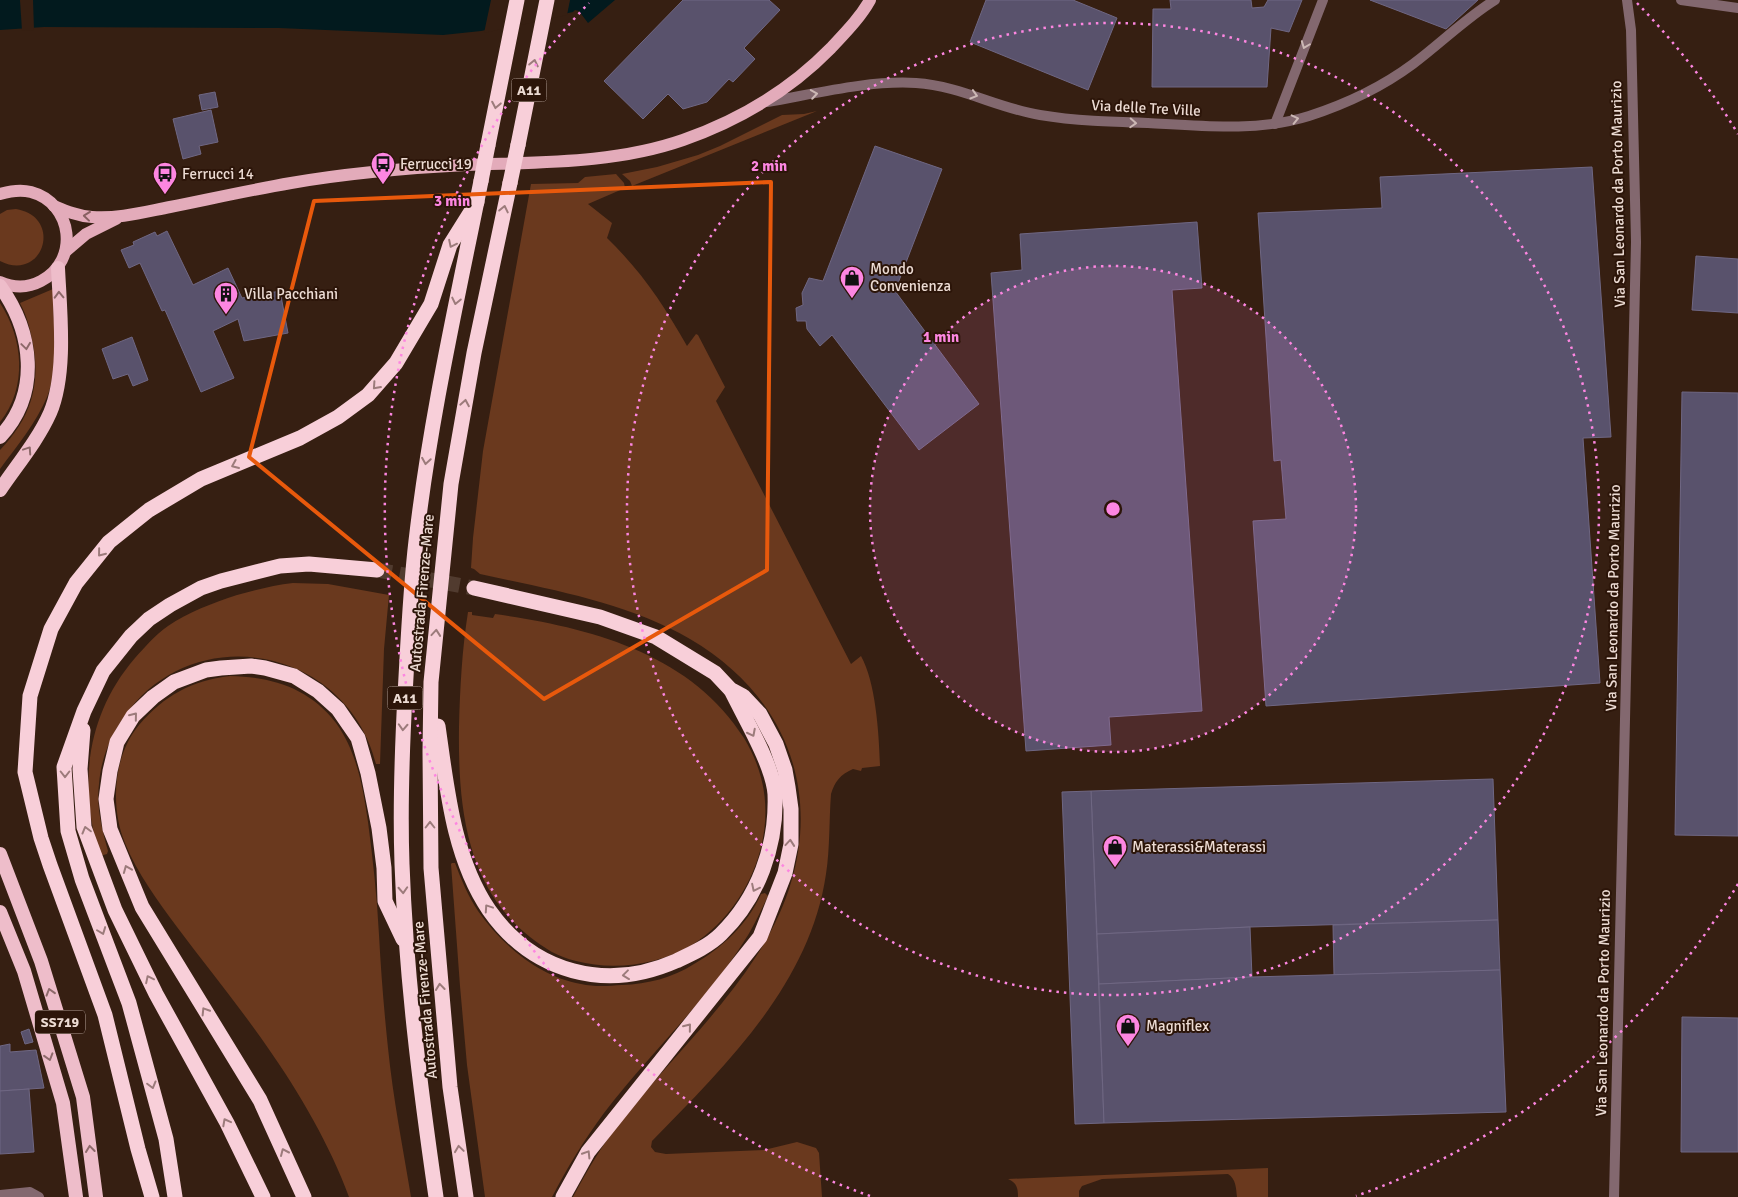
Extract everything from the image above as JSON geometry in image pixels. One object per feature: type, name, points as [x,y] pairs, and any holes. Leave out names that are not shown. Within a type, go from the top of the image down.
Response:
[{"type":"highway","name":"Autostrada Firenze-Mare","points":[[436,1197],[418,1060],[407,949],[402,865],[401,773],[408,623],[415,552],[432,428],[517,0]]},
{"type":"highway","name":"Autostrada Firenze-Mare","points":[[466,1197],[450,1086],[439,978],[431,868],[430,751],[432,682],[451,484],[474,352],[547,0]]},
{"type":"highway","points":[[152,1197],[138,1149],[105,1015],[41,838],[25,772],[30,696],[51,630],[76,584],[110,542],[149,510],[201,479],[300,438],[338,417],[368,394],[396,363],[431,304],[450,245],[476,202]]},
{"type":"highway","points":[[0,490],[43,426],[55,398],[61,357],[58,268]]},
{"type":"highway","points":[[0,286],[15,310],[22,328],[27,346],[28,367],[21,404],[12,422],[0,437]]},
{"type":"highway","points":[[175,1197],[166,1139],[129,1003],[82,879],[68,831],[64,767],[84,711],[103,671],[131,636],[170,604],[222,581],[243,574],[280,566],[310,564],[377,570]]},
{"type":"highway","points":[[474,588],[600,617],[656,636],[715,674],[730,689],[743,696],[760,714],[776,744],[785,770],[791,809],[791,844],[784,873],[760,937],[588,1152],[563,1197]]},
{"type":"highway","points":[[304,1197],[260,1100],[142,907],[110,829],[106,799],[110,771],[118,742],[133,716],[153,697],[174,682],[199,672],[220,668],[251,666],[265,668],[294,676],[318,691],[338,709],[358,738],[368,773],[379,828],[384,868],[385,901],[407,949]]},
{"type":"highway","points":[[432,682],[450,806],[462,853],[478,891],[494,916],[520,944],[556,966],[604,977],[636,974],[665,966],[692,954],[719,936],[736,919],[758,883],[770,844],[774,820],[775,792],[757,742],[730,689]]},
{"type":"highway","points":[[84,711],[80,769],[84,827],[115,910],[156,994],[227,1123],[264,1197]]},
{"type":"highway","name":"SS719","points":[[0,854],[41,961],[83,1097],[96,1197]]},
{"type":"highway","name":"SS719","points":[[0,912],[24,971],[63,1102],[76,1197]]},
{"type":"main road","points":[[54,206],[79,215],[122,217],[291,183],[337,176],[396,169],[553,162],[632,153],[684,140],[736,118],[766,102],[797,79],[845,34],[870,0]]},
{"type":"main road","points":[[0,194],[14,190],[30,191],[44,197],[54,206],[64,220],[68,236],[66,251],[58,268],[48,278],[36,284],[22,287],[9,286],[0,282]]},
{"type":"main road","points":[[66,251],[86,234],[122,217]]},
{"type":"street","points":[[1275,124],[1323,0]]},
{"type":"street","name":"Via delle Tre Ville","points":[[766,102],[851,88],[894,83],[917,83],[971,94],[1021,111],[1092,121],[1237,127],[1275,124],[1329,109],[1382,84],[1412,65],[1496,0]]},
{"type":"street","name":"Via San Leonardo da Porto Maurizio","points":[[1614,1197],[1636,242],[1630,30],[1627,0]]},
{"type":"street","points":[[1681,0],[1732,5]]},
{"type":"street","points":[[0,1195],[30,1192],[39,1197]]},
{"type":"highlighted area","points":[[771,182],[767,570],[544,699],[249,457],[314,201]]},
{"type":"shaded area","points":[[817,111],[632,186],[630,181],[622,174],[657,167],[698,155],[782,115],[804,114]]},
{"type":"shaded area","points":[[616,174],[624,183],[625,188],[588,204],[612,223],[607,238],[631,263],[651,289],[687,346],[696,334],[698,335],[725,387],[716,401],[851,664],[861,656],[866,667],[876,709],[880,766],[862,768],[861,771],[853,769],[841,776],[834,785],[831,794],[826,874],[817,914],[802,951],[783,987],[761,1020],[735,1052],[652,1141],[651,1147],[655,1152],[666,1154],[764,1150],[797,1142],[816,1148],[819,1153],[822,1197],[573,1197],[595,1158],[614,1130],[708,1020],[757,955],[781,911],[795,867],[801,823],[797,780],[784,740],[762,702],[731,668],[690,639],[640,615],[561,592],[480,574],[471,568],[483,451],[531,184],[578,183],[585,177]]},
{"type":"shaded area","points":[[16,209],[31,214],[40,224],[43,235],[42,246],[37,256],[27,263],[15,265],[0,261],[0,214],[7,210]]},
{"type":"shaded area","points":[[53,289],[54,359],[51,386],[47,397],[26,434],[0,469],[0,450],[26,414],[34,388],[35,359],[33,344],[25,313],[20,303]]},
{"type":"shaded area","points":[[0,303],[14,331],[19,362],[15,394],[0,422]]},
{"type":"shaded area","points":[[293,583],[328,584],[389,595],[384,649],[380,764],[376,764],[360,724],[334,693],[302,671],[265,659],[226,657],[188,666],[153,686],[124,717],[110,740],[104,757],[98,793],[100,818],[108,851],[107,854],[100,856],[89,804],[88,778],[91,752],[97,727],[106,703],[119,680],[154,637],[184,616],[237,595]]},
{"type":"shaded area","points":[[468,612],[472,612],[472,615],[493,618],[495,614],[566,627],[634,649],[666,665],[696,685],[722,709],[744,738],[751,750],[764,789],[765,816],[762,843],[752,873],[737,901],[705,936],[679,952],[650,961],[620,966],[590,964],[563,957],[541,945],[508,916],[491,894],[470,842],[464,814],[461,785],[459,756],[460,698]]},
{"type":"shaded area","points":[[230,676],[275,682],[302,693],[314,701],[336,723],[354,758],[368,822],[376,893],[390,1067],[411,1197],[349,1197],[324,1139],[291,1083],[246,1017],[155,897],[136,865],[120,829],[117,814],[117,782],[119,766],[130,737],[149,714],[180,691],[216,678]]},
{"type":"shaded area","points":[[452,863],[455,863],[478,911],[510,947],[536,967],[550,974],[565,980],[591,986],[641,983],[668,977],[686,969],[715,950],[733,934],[749,916],[761,894],[765,893],[768,896],[750,932],[727,966],[711,988],[604,1113],[576,1154],[552,1197],[485,1197],[467,1065]]},
{"type":"shaded area","points":[[1268,1168],[1268,1197],[1237,1197],[1234,1181],[1228,1174],[1102,1179],[1082,1186],[1079,1191],[1079,1197],[1018,1197],[1016,1186],[1008,1179]]},
{"type":"water","points":[[0,0],[615,0],[588,23],[579,11],[575,10],[573,12],[481,31],[443,35],[279,28],[44,27],[0,30]]},
{"type":"pier","points":[[20,0],[33,0],[34,30],[22,31]]},
{"type":"pier","points":[[491,0],[570,0],[567,15],[484,33]]},
{"type":"building","points":[[683,0],[769,0],[780,10],[744,48],[755,59],[733,82],[729,79],[707,102],[683,109],[668,94],[643,119],[604,81]]},
{"type":"building","points":[[986,0],[1073,0],[1117,18],[1088,90],[970,42]]},
{"type":"building","points":[[1170,0],[1251,0],[1252,8],[1264,7],[1268,0],[1302,0],[1289,32],[1271,28],[1267,87],[1152,87],[1153,9],[1171,9]]},
{"type":"building","points":[[1370,0],[1478,0],[1446,29]]},
{"type":"building","points":[[215,92],[218,107],[202,110],[199,95]]},
{"type":"building","points":[[211,110],[218,142],[199,146],[201,154],[183,159],[173,119]]},
{"type":"building","name":"Mondo Convenienza","points":[[875,146],[942,169],[895,291],[979,404],[919,450],[832,335],[820,346],[807,329],[806,321],[797,321],[796,308],[803,305],[802,293],[809,278],[823,281]]},
{"type":"building","points":[[1592,167],[1611,437],[1583,438],[1600,683],[1266,706],[1253,521],[1286,519],[1281,460],[1274,461],[1258,213],[1382,208],[1380,177]]},
{"type":"building","points":[[1197,222],[1202,288],[1172,290],[1202,711],[1109,717],[1111,745],[1026,751],[991,273],[1022,270],[1020,234]]},
{"type":"building","name":"Villa Pacchiani","points":[[167,231],[193,285],[228,268],[242,298],[280,291],[288,333],[244,341],[238,319],[213,331],[234,378],[201,392],[165,310],[162,311],[140,263],[129,268],[121,250],[134,245],[133,242],[155,232],[157,236]]},
{"type":"building","points":[[1696,256],[1738,259],[1738,313],[1692,310]]},
{"type":"building","points":[[132,337],[148,380],[133,386],[128,374],[113,379],[102,349]]},
{"type":"building","points":[[1682,392],[1738,393],[1738,836],[1675,835]]},
{"type":"building","points":[[1493,779],[1498,920],[1250,927],[1097,934],[1091,791]]},
{"type":"building","points":[[1091,791],[1104,1123],[1075,1124],[1062,792]]},
{"type":"building","points":[[1498,920],[1500,970],[1334,975],[1333,925]]},
{"type":"building","points":[[1250,927],[1252,977],[1099,984],[1097,934]]},
{"type":"building","points":[[1500,970],[1506,1112],[1104,1123],[1099,984],[1252,977]]},
{"type":"building","points":[[1682,1017],[1738,1018],[1738,1152],[1681,1152]]},
{"type":"building","points":[[29,1029],[33,1042],[25,1044],[21,1032]]},
{"type":"building","points":[[10,1044],[10,1052],[36,1050],[44,1088],[0,1091],[0,1046]]},
{"type":"building","points":[[29,1089],[34,1152],[0,1154],[0,1091]]},
{"type":"tunnel","points":[[377,570],[474,588]]},
{"type":"place","name":"Ferrucci 19","points":[[383,185]]},
{"type":"place","name":"Ferrucci 14","points":[[165,195]]},
{"type":"place","name":"Mondo Convenienza","points":[[852,299]]},
{"type":"place","name":"Villa Pacchiani","points":[[226,315]]},
{"type":"place","name":"Materassi&Materassi","points":[[1115,868]]},
{"type":"place","name":"Magniflex","points":[[1128,1047]]}]
